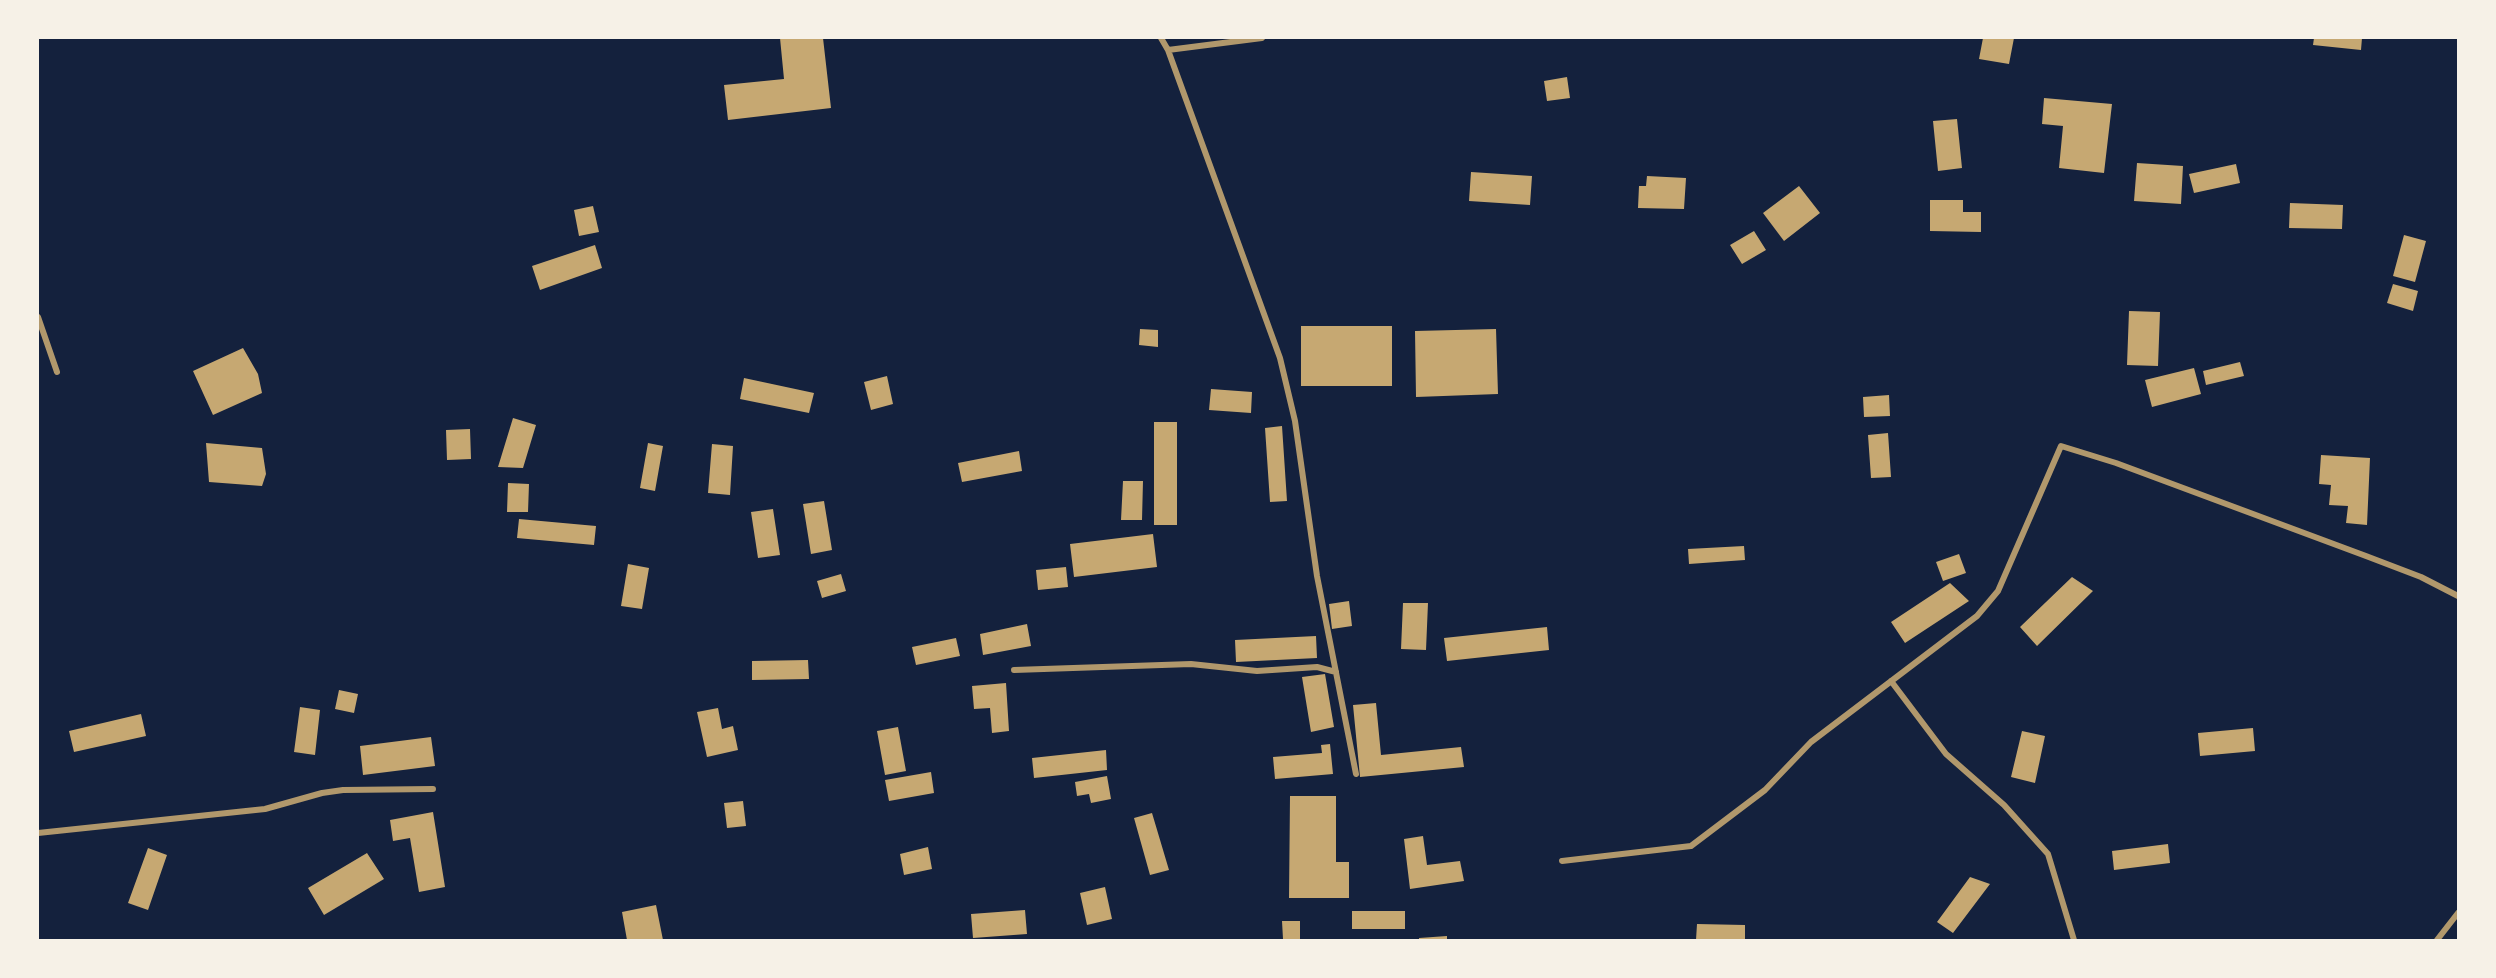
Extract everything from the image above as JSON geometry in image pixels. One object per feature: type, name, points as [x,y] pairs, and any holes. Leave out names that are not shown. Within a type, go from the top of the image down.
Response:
[{"type":"street","points":[[1161,38],[1168,50],[1280,358],[1296,421],[1317,576],[1356,774]]},
{"type":"street","points":[[1168,50],[1262,38]]},
{"type":"street","points":[[38,317],[57,372]]},
{"type":"street","points":[[1562,861],[1691,846],[1765,790],[1811,742],[1977,616],[1998,591],[2061,446],[2366,556],[2421,577],[2458,596]]},
{"type":"street","points":[[1014,670],[1191,664],[1257,671],[1317,667],[1336,672]]},
{"type":"street","points":[[1891,681],[1946,754],[2004,805],[2048,854],[2074,940]]},
{"type":"street","points":[[38,832],[265,809],[343,789],[433,789]]},
{"type":"street","points":[[2437,940],[2458,913]]},
{"type":"building","points":[[780,38],[823,38],[831,108],[728,120],[724,85],[784,79]]},
{"type":"building","points":[[1983,38],[2014,38],[2009,64],[1979,59]]},
{"type":"building","points":[[2314,38],[2362,38],[2361,50],[2313,45]]},
{"type":"building","points":[[1567,77],[1570,98],[1547,101],[1544,81]]},
{"type":"building","points":[[2044,98],[2112,104],[2104,173],[2059,168],[2063,126],[2042,124]]},
{"type":"building","points":[[1957,119],[1962,168],[1938,171],[1933,121]]},
{"type":"building","points":[[2137,163],[2183,166],[2181,204],[2134,201]]},
{"type":"building","points":[[2236,164],[2240,183],[2194,193],[2189,174]]},
{"type":"building","points":[[1471,172],[1532,176],[1530,205],[1469,201]]},
{"type":"building","points":[[1647,176],[1686,178],[1684,209],[1638,208],[1639,186],[1646,186]]},
{"type":"building","points":[[1799,186],[1820,213],[1784,241],[1763,213]]},
{"type":"building","points":[[1930,200],[1963,200],[1963,212],[1981,212],[1981,232],[1930,231]]},
{"type":"building","points":[[2290,203],[2343,205],[2342,229],[2289,228]]},
{"type":"building","points":[[593,206],[599,232],[579,236],[574,210]]},
{"type":"building","points":[[1754,231],[1766,250],[1742,264],[1730,245]]},
{"type":"building","points":[[2404,235],[2426,241],[2415,282],[2393,276]]},
{"type":"building","points":[[595,245],[602,268],[540,290],[532,266]]},
{"type":"building","points":[[2393,284],[2418,291],[2413,311],[2387,303]]},
{"type":"building","points":[[2129,311],[2160,312],[2158,366],[2127,365]]},
{"type":"building","points":[[1301,326],[1392,326],[1392,386],[1301,386]]},
{"type":"building","points":[[1140,329],[1158,330],[1158,347],[1139,345]]},
{"type":"building","points":[[1496,329],[1498,394],[1416,397],[1415,331]]},
{"type":"building","points":[[243,348],[258,374],[262,393],[213,415],[193,371]]},
{"type":"building","points":[[2240,362],[2244,376],[2206,385],[2203,371]]},
{"type":"building","points":[[2194,368],[2201,394],[2152,407],[2145,380]]},
{"type":"building","points":[[887,376],[893,404],[871,410],[864,382]]},
{"type":"building","points":[[744,378],[814,393],[809,413],[740,399]]},
{"type":"building","points":[[1211,389],[1252,392],[1251,413],[1209,410]]},
{"type":"building","points":[[1889,395],[1890,416],[1864,417],[1863,397]]},
{"type":"building","points":[[513,418],[536,425],[523,468],[498,467]]},
{"type":"building","points":[[1154,422],[1177,422],[1177,525],[1154,525]]},
{"type":"building","points":[[1282,426],[1287,501],[1270,502],[1265,428]]},
{"type":"building","points":[[470,429],[471,459],[447,460],[446,430]]},
{"type":"building","points":[[1888,433],[1891,477],[1871,478],[1868,435]]},
{"type":"building","points":[[206,443],[262,448],[266,474],[262,486],[209,482]]},
{"type":"building","points":[[648,443],[663,446],[655,491],[640,488]]},
{"type":"building","points":[[712,444],[733,446],[730,495],[708,493]]},
{"type":"building","points":[[1019,451],[1022,471],[962,482],[958,463]]},
{"type":"building","points":[[2321,455],[2370,458],[2367,525],[2346,523],[2348,506],[2329,505],[2331,485],[2319,484]]},
{"type":"building","points":[[1123,481],[1143,481],[1142,520],[1121,520]]},
{"type":"building","points":[[508,483],[529,484],[528,512],[507,512]]},
{"type":"building","points":[[824,501],[832,550],[811,554],[803,504]]},
{"type":"building","points":[[773,509],[780,555],[758,558],[751,512]]},
{"type":"building","points":[[519,519],[596,526],[594,545],[517,538]]},
{"type":"building","points":[[1153,534],[1157,567],[1074,577],[1070,544]]},
{"type":"building","points":[[1744,546],[1745,560],[1689,564],[1688,549]]},
{"type":"building","points":[[1959,554],[1966,573],[1943,581],[1936,562]]},
{"type":"building","points":[[628,564],[649,568],[642,609],[621,606]]},
{"type":"building","points":[[1066,567],[1068,587],[1038,590],[1036,570]]},
{"type":"building","points":[[841,574],[846,591],[822,598],[817,581]]},
{"type":"building","points":[[2072,577],[2093,591],[2037,646],[2020,627]]},
{"type":"building","points":[[1950,583],[1969,601],[1905,643],[1891,622]]},
{"type":"building","points":[[1349,601],[1352,626],[1332,629],[1329,604]]},
{"type":"building","points":[[1403,603],[1428,603],[1426,650],[1401,649]]},
{"type":"building","points":[[1027,624],[1031,646],[983,655],[980,634]]},
{"type":"building","points":[[1547,627],[1549,650],[1447,661],[1444,638]]},
{"type":"building","points":[[1316,636],[1317,658],[1236,662],[1235,640]]},
{"type":"building","points":[[956,638],[960,656],[916,665],[912,647]]},
{"type":"building","points":[[808,660],[809,679],[752,680],[752,661]]},
{"type":"building","points":[[1325,674],[1334,727],[1311,732],[1302,677]]},
{"type":"building","points":[[1006,683],[1009,731],[992,733],[990,708],[974,709],[972,686]]},
{"type":"building","points":[[339,690],[358,694],[354,713],[335,709]]},
{"type":"building","points":[[1376,703],[1381,755],[1461,747],[1464,767],[1360,777],[1353,705]]},
{"type":"building","points":[[300,707],[320,710],[315,755],[294,752]]},
{"type":"building","points":[[718,708],[722,729],[733,726],[738,750],[707,757],[697,712]]},
{"type":"building","points":[[141,714],[146,736],[74,752],[69,731]]},
{"type":"building","points":[[898,727],[906,771],[885,775],[877,731]]},
{"type":"building","points":[[2253,728],[2255,751],[2200,756],[2198,733]]},
{"type":"building","points":[[2022,731],[2045,736],[2035,783],[2011,777]]},
{"type":"building","points":[[431,737],[435,766],[363,775],[360,746]]},
{"type":"building","points":[[1330,744],[1333,774],[1275,779],[1273,757],[1322,753],[1321,745]]},
{"type":"building","points":[[1106,750],[1107,770],[1034,778],[1032,758]]},
{"type":"building","points":[[931,772],[934,793],[889,801],[885,780]]},
{"type":"building","points":[[1107,776],[1111,799],[1091,803],[1089,794],[1077,796],[1075,782]]},
{"type":"building","points":[[1290,796],[1336,796],[1336,862],[1349,862],[1349,898],[1289,898]]},
{"type":"building","points":[[743,801],[746,826],[727,828],[724,803]]},
{"type":"building","points":[[433,812],[445,887],[419,892],[410,838],[393,841],[390,820]]},
{"type":"building","points":[[1152,813],[1169,870],[1150,875],[1134,818]]},
{"type":"building","points":[[1423,836],[1427,865],[1460,861],[1464,881],[1410,889],[1404,839]]},
{"type":"building","points":[[2168,844],[2170,863],[2114,870],[2112,851]]},
{"type":"building","points":[[928,847],[932,869],[904,875],[900,854]]},
{"type":"building","points":[[148,848],[167,855],[148,910],[128,903]]},
{"type":"building","points":[[367,853],[384,879],[324,915],[308,888]]},
{"type":"building","points":[[1970,877],[1990,884],[1953,933],[1937,922]]},
{"type":"building","points":[[1105,887],[1112,919],[1087,925],[1080,893]]},
{"type":"building","points":[[656,905],[663,940],[627,940],[622,912]]},
{"type":"building","points":[[1025,910],[1027,934],[973,938],[971,914]]},
{"type":"building","points":[[1352,911],[1405,911],[1405,929],[1352,929]]},
{"type":"building","points":[[1282,921],[1300,921],[1300,939],[1283,939]]},
{"type":"building","points":[[1697,924],[1745,925],[1745,940],[1696,940]]},
{"type":"building","points":[[1447,936],[1447,940],[1419,940],[1419,938]]}]
